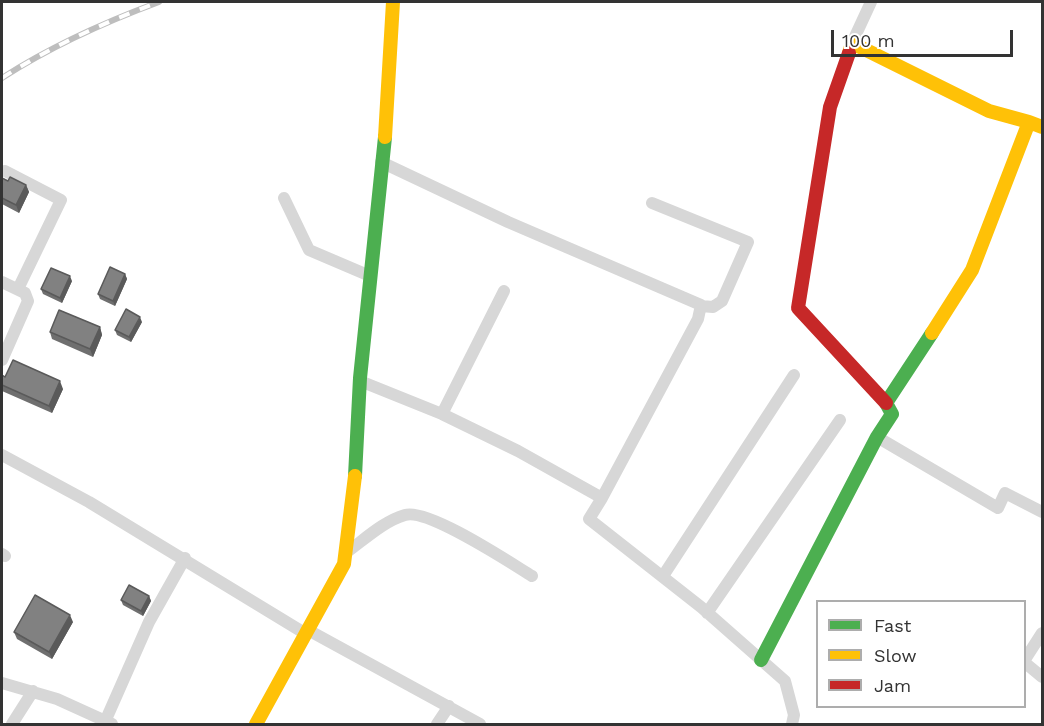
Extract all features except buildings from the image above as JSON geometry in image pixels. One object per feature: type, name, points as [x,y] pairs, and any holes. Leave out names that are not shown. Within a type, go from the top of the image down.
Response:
[{"type":"street","points":[[256,724],[344,564],[347,552],[352,519],[360,381],[381,162],[391,85],[393,2]]},
{"type":"street","points":[[761,660],[877,437],[892,414],[886,403],[798,308],[830,107],[852,43],[871,2]]},
{"type":"street","points":[[852,43],[989,111],[1042,126]]},
{"type":"street","points":[[886,403],[972,270],[1029,122]]},
{"type":"street","points":[[381,162],[508,222],[701,306],[712,307],[722,301],[748,242],[652,203]]},
{"type":"street","points":[[5,171],[61,200],[18,289]]},
{"type":"street","points":[[284,198],[309,250],[370,276]]},
{"type":"street","points":[[2,282],[28,295],[27,307],[2,360]]},
{"type":"street","points":[[442,414],[504,291]]},
{"type":"street","points":[[701,306],[698,319],[589,519],[663,576],[785,681],[794,715],[792,724]]},
{"type":"street","points":[[663,576],[794,375]]},
{"type":"street","points":[[360,381],[442,414],[518,451],[602,498]]},
{"type":"street","points":[[707,613],[840,420]]},
{"type":"street","points":[[877,437],[998,508],[1005,493],[1042,512]]},
{"type":"street","points":[[2,455],[89,502],[307,632],[480,724]]},
{"type":"street","points":[[347,552],[377,530],[405,515],[417,513],[475,542],[532,576]]},
{"type":"street","points":[[2,683],[33,691],[108,723],[149,622],[184,558]]},
{"type":"street","points":[[1026,659],[1042,633]]},
{"type":"street","points":[[1026,664],[1042,677]]},
{"type":"street","points":[[12,724],[33,691]]},
{"type":"street","points":[[437,724],[449,706]]},
{"type":"railway","points":[[2,78],[78,36],[159,2]]},
{"type":"traffic: fast","points":[[355,476],[360,378],[385,137]]},
{"type":"traffic: fast","points":[[761,660],[877,437],[892,414],[886,403],[932,333]]},
{"type":"traffic: slow","points":[[385,137],[393,2]]},
{"type":"traffic: slow","points":[[849,53],[852,43],[989,111],[1029,122]]},
{"type":"traffic: slow","points":[[932,333],[972,270],[1029,122],[1042,127]]},
{"type":"traffic: slow","points":[[256,724],[344,564],[355,476]]},
{"type":"traffic: jam","points":[[849,53],[830,107],[798,308],[886,403]]}]
